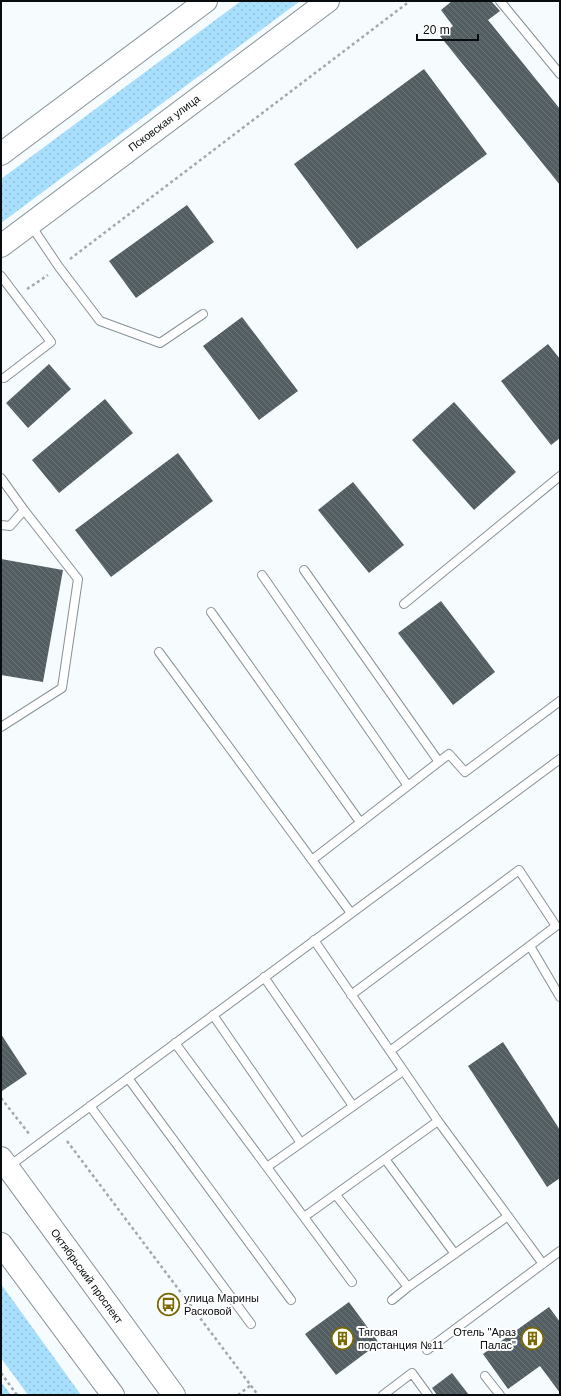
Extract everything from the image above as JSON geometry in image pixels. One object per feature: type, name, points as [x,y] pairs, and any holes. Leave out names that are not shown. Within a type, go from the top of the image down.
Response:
[{"type":"main road","points":[[3,148],[206,1]]},
{"type":"main road","name":"Псковская улица","points":[[1,246],[328,1]]},
{"type":"main road","name":"Октябрьский проспект","points":[[4,1162],[174,1395]]},
{"type":"main road","points":[[1,1244],[113,1395]]},
{"type":"lane","points":[[500,1],[560,74]]},
{"type":"lane","points":[[30,224],[59,267],[100,321],[160,343],[203,314]]},
{"type":"lane","points":[[1,276],[51,342],[4,378]]},
{"type":"lane","points":[[404,604],[560,476]]},
{"type":"lane","points":[[1,478],[78,579],[62,688],[1,727]]},
{"type":"lane","points":[[1,525],[10,526],[24,510]]},
{"type":"lane","points":[[304,570],[439,762]]},
{"type":"lane","points":[[262,575],[408,786]]},
{"type":"lane","points":[[211,612],[360,822]]},
{"type":"lane","points":[[159,652],[351,913]]},
{"type":"lane","points":[[312,860],[449,754],[465,772],[560,700]]},
{"type":"lane","points":[[4,1162],[37,1145],[58,1130],[560,759]]},
{"type":"lane","points":[[351,994],[519,870],[558,926],[390,1051]]},
{"type":"lane","points":[[314,940],[438,1121],[542,1264]]},
{"type":"lane","points":[[530,946],[560,997]]},
{"type":"lane","points":[[264,977],[353,1106]]},
{"type":"lane","points":[[213,1015],[301,1143]]},
{"type":"lane","points":[[176,1043],[352,1282]]},
{"type":"lane","points":[[267,1167],[403,1071]]},
{"type":"lane","points":[[128,1078],[291,1300]]},
{"type":"lane","points":[[90,1106],[251,1324]]},
{"type":"lane","points":[[304,1217],[438,1121]]},
{"type":"lane","points":[[385,1159],[455,1254]]},
{"type":"lane","points":[[336,1195],[408,1287]]},
{"type":"lane","points":[[392,1300],[508,1216]]},
{"type":"lane","points":[[427,1350],[560,1251]]},
{"type":"lane","points":[[383,1395],[412,1374],[428,1395]]},
{"type":"lane","points":[[485,1376],[500,1395]]},
{"type":"path","points":[[16,296],[59,267],[410,1]]},
{"type":"path","points":[[1,1098],[37,1145]]},
{"type":"path","points":[[58,1130],[258,1395]]},
{"type":"path","points":[[1,1373],[17,1395]]},
{"type":"path","points":[[238,1395],[251,1385]]},
{"type":"shaded area","points":[[241,1],[300,1],[1,223],[1,179]]},
{"type":"shaded area","points":[[1,1284],[81,1395],[28,1395],[1,1358]]},
{"type":"shaded area","points":[[1,1382],[11,1395],[1,1395]]},
{"type":"building","points":[[452,1],[491,1],[500,11],[488,20],[560,109],[560,185],[440,36],[453,26],[441,10]]},
{"type":"building","points":[[424,69],[487,154],[357,249],[294,164]]},
{"type":"building","points":[[187,205],[214,242],[136,298],[109,261]]},
{"type":"building","points":[[242,317],[298,391],[259,420],[203,346]]},
{"type":"building","points":[[548,344],[560,359],[560,438],[551,445],[501,381]]},
{"type":"building","points":[[49,364],[71,389],[28,428],[6,403]]},
{"type":"building","points":[[105,399],[133,433],[59,493],[32,460]]},
{"type":"building","points":[[454,402],[516,472],[474,510],[412,440]]},
{"type":"building","points":[[178,453],[213,501],[111,577],[75,530]]},
{"type":"building","points":[[353,482],[404,545],[369,573],[318,510]]},
{"type":"building","points":[[1,559],[63,570],[43,682],[1,675]]},
{"type":"building","points":[[441,601],[495,672],[453,705],[398,633]]},
{"type":"building","points":[[1,1034],[27,1074],[2,1091],[1,1090]]},
{"type":"building","points":[[503,1042],[560,1130],[560,1178],[547,1187],[468,1066]]},
{"type":"building","name":"Тяговая подстанция №11","points":[[349,1302],[379,1343],[336,1375],[305,1334]]},
{"type":"building","name":"Отель \"Араз Палас\"","points":[[549,1307],[560,1322],[560,1393],[540,1366],[508,1389],[483,1354]]},
{"type":"building","points":[[452,1373],[469,1395],[437,1395],[432,1388]]},
{"type":"place","name":"улица Марины Расковой","points":[[169,1304]]},
{"type":"place","name":"Тяговая подстанция №11","points":[[342,1338]]},
{"type":"place","name":"Отель \"Араз Палас\"","points":[[532,1338]]}]
